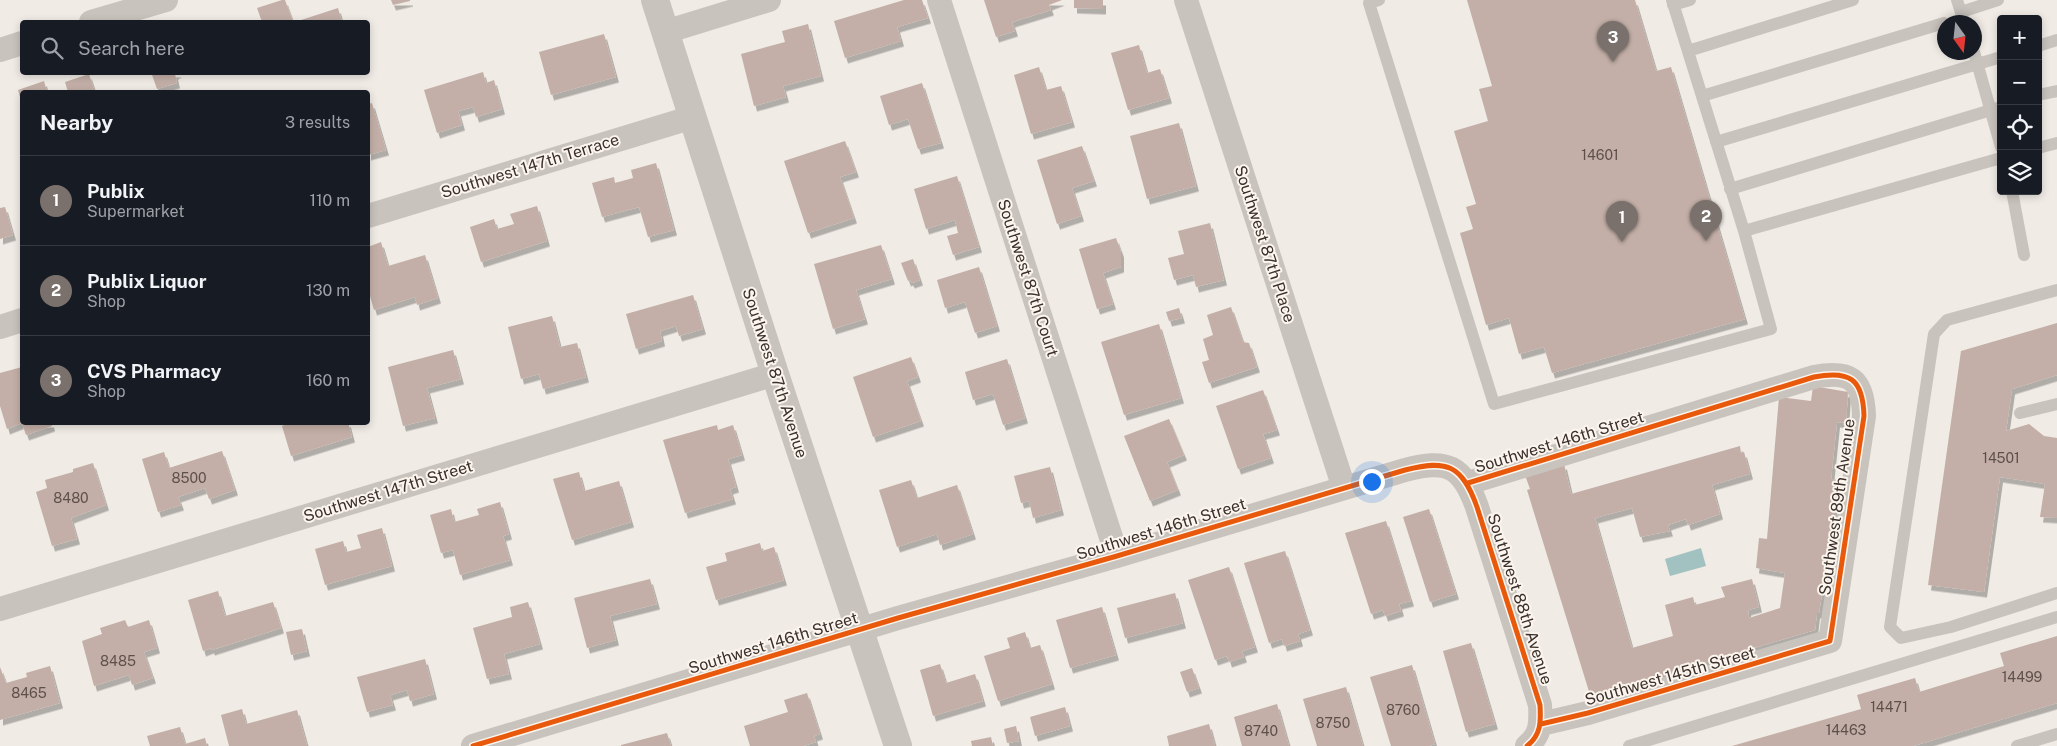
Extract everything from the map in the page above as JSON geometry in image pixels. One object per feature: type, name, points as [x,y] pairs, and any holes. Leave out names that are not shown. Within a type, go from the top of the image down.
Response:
[{"type":"street","points":[[98,20],[166,0]]},
{"type":"street","name":"Southwest 87th Avenue","points":[[655,0],[775,374],[898,746]]},
{"type":"street","points":[[665,32],[769,0]]},
{"type":"street","name":"Southwest 87th Court","points":[[939,0],[1117,556]]},
{"type":"street","name":"Southwest 87th Place","points":[[1186,0],[1344,488]]},
{"type":"street","points":[[0,50],[20,44]]},
{"type":"street","name":"Southwest 147th Terrace","points":[[370,215],[693,117]]},
{"type":"street","points":[[0,327],[20,321]]},
{"type":"street","name":"Southwest 147th Street","points":[[0,609],[775,374]]},
{"type":"street","name":"Southwest 146th Street","points":[[473,746],[1405,470],[1433,465],[1453,469],[1468,483],[1814,377],[1835,375],[1852,380]]},
{"type":"street","name":"Southwest 89th Avenue","points":[[1830,641],[1864,416],[1861,390],[1852,380]]},
{"type":"street","name":"Southwest 88th Avenue","points":[[1468,483],[1537,695],[1541,724]]},
{"type":"street","name":"Southwest 145th Street","points":[[1541,724],[1597,710],[1830,641]]},
{"type":"street","points":[[1528,746],[1538,734],[1541,724]]},
{"type":"lane","points":[[1379,0],[1369,3],[1494,404],[1771,329],[1744,231],[1673,2],[1690,0]]},
{"type":"lane","points":[[1688,51],[1853,0]]},
{"type":"lane","points":[[1961,13],[1998,0]]},
{"type":"lane","points":[[1702,96],[1937,25]]},
{"type":"lane","points":[[2042,45],[2057,40]]},
{"type":"lane","points":[[1982,58],[1997,57]]},
{"type":"lane","points":[[1716,142],[1970,60]]},
{"type":"lane","points":[[1730,189],[1996,109],[1977,60]]},
{"type":"lane","points":[[2042,94],[2057,91]]},
{"type":"lane","points":[[2042,147],[2057,143]]},
{"type":"lane","points":[[1744,231],[1997,159]]},
{"type":"lane","points":[[2013,195],[2024,255]]},
{"type":"lane","points":[[2057,290],[1947,320],[1934,334],[1890,627],[1901,638],[1951,627],[2057,593]]},
{"type":"lane","points":[[2020,413],[2057,404]]},
{"type":"lane","points":[[1629,746],[2057,617]]},
{"type":"lane","points":[[2017,746],[2057,734]]},
{"type":"water","points":[[1701,548],[1706,566],[1670,576],[1665,559]]},
{"type":"building","points":[[285,0],[292,20],[261,20],[257,8]]},
{"type":"building","points":[[391,0],[410,0],[410,1],[393,5]]},
{"type":"building","points":[[904,0],[922,0],[928,18],[897,27],[901,41],[845,58],[834,21]]},
{"type":"building","points":[[984,0],[1062,0],[1049,5],[1051,10],[1012,22],[1015,31],[996,37]]},
{"type":"building","points":[[1074,0],[1103,0],[1103,9],[1074,8]]},
{"type":"building","points":[[1467,0],[1635,0],[1656,71],[1671,67],[1745,319],[1552,373],[1544,347],[1519,354],[1509,318],[1486,325],[1460,233],[1473,229],[1466,207],[1476,204],[1454,131],[1488,121],[1479,89],[1492,86]]},
{"type":"building","points":[[338,8],[341,20],[301,20]]},
{"type":"building","points":[[808,24],[821,76],[783,86],[786,97],[754,106],[741,54],[785,42],[782,31]]},
{"type":"building","points":[[604,34],[616,77],[551,95],[539,52]]},
{"type":"building","points":[[1139,45],[1147,73],[1160,69],[1169,98],[1128,110],[1111,53]]},
{"type":"building","points":[[1039,67],[1046,90],[1061,86],[1072,122],[1031,134],[1014,75]]},
{"type":"building","points":[[483,72],[486,83],[494,80],[502,109],[476,117],[473,107],[458,111],[462,125],[437,133],[424,90]]},
{"type":"building","points":[[89,75],[94,90],[67,90],[65,82]]},
{"type":"building","points":[[152,75],[175,75],[177,83],[157,89]]},
{"type":"building","points":[[44,81],[46,90],[20,90],[20,97],[18,90]]},
{"type":"building","points":[[922,83],[941,143],[918,149],[908,119],[889,125],[880,96]]},
{"type":"building","points":[[372,103],[386,150],[370,154],[370,104]]},
{"type":"building","points":[[1179,123],[1196,186],[1147,199],[1130,136]]},
{"type":"building","points":[[845,141],[856,172],[840,177],[854,218],[808,233],[784,161]]},
{"type":"building","points":[[1082,146],[1094,181],[1072,188],[1081,216],[1057,224],[1037,160]]},
{"type":"building","points":[[656,163],[674,230],[648,237],[639,207],[602,217],[592,183],[614,177],[615,183],[633,178],[631,170]]},
{"type":"building","points":[[957,176],[979,247],[953,255],[947,236],[958,233],[955,220],[926,229],[914,189]]},
{"type":"building","points":[[537,206],[547,241],[481,262],[470,227],[494,219],[497,229],[514,224],[510,214]]},
{"type":"building","points":[[5,207],[13,235],[0,239],[0,208]]},
{"type":"building","points":[[1210,223],[1224,280],[1196,287],[1193,275],[1174,280],[1168,258],[1184,254],[1178,231]]},
{"type":"building","points":[[1116,238],[1121,252],[1121,267],[1103,273],[1113,304],[1097,309],[1079,249]]},
{"type":"building","points":[[381,242],[388,266],[425,255],[438,298],[417,305],[415,297],[374,310],[370,296],[370,246]]},
{"type":"building","points":[[881,245],[892,279],[856,290],[865,319],[833,329],[814,264]]},
{"type":"building","points":[[913,259],[920,280],[912,283],[910,280],[908,281],[901,263]]},
{"type":"building","points":[[979,267],[997,326],[975,333],[965,302],[945,308],[937,280]]},
{"type":"building","points":[[693,295],[703,329],[679,336],[676,326],[660,331],[662,341],[636,349],[626,314]]},
{"type":"building","points":[[1231,307],[1243,342],[1249,343],[1257,367],[1209,383],[1202,362],[1209,360],[1203,339],[1213,335],[1207,315]]},
{"type":"building","points":[[1179,308],[1182,318],[1169,321],[1166,312]]},
{"type":"building","points":[[552,316],[560,347],[577,343],[586,377],[543,389],[539,374],[521,379],[508,327]]},
{"type":"building","points":[[2057,323],[2057,375],[2012,389],[2006,431],[2029,424],[2044,436],[2057,438],[2057,518],[2040,517],[2045,484],[2000,477],[1984,592],[1928,585],[1961,351]]},
{"type":"building","points":[[1159,324],[1181,398],[1124,415],[1101,342]]},
{"type":"building","points":[[453,350],[461,379],[427,388],[435,418],[403,426],[388,367]]},
{"type":"building","points":[[911,357],[918,377],[907,381],[921,421],[873,437],[853,377]]},
{"type":"building","points":[[1007,359],[1025,418],[1003,425],[993,394],[973,400],[965,372]]},
{"type":"building","points":[[20,368],[20,424],[7,429],[0,406],[0,373]]},
{"type":"building","points":[[1813,386],[1848,392],[1846,423],[1837,422],[1831,479],[1839,480],[1815,630],[1693,666],[1694,669],[1591,698],[1527,490],[1530,489],[1525,475],[1564,464],[1571,494],[1740,446],[1741,453],[1744,452],[1750,474],[1712,485],[1720,514],[1688,525],[1686,519],[1668,525],[1670,531],[1640,537],[1632,508],[1595,518],[1632,648],[1673,636],[1665,605],[1693,597],[1695,605],[1725,597],[1721,587],[1752,579],[1759,607],[1748,610],[1749,618],[1780,608],[1785,573],[1756,568],[1759,538],[1767,539],[1779,397],[1811,401]]},
{"type":"building","points":[[1263,390],[1277,430],[1263,434],[1271,458],[1238,469],[1216,406]]},
{"type":"building","points":[[1169,419],[1184,455],[1167,462],[1178,490],[1150,501],[1124,436]]},
{"type":"building","points":[[23,425],[52,425],[52,426],[26,435]]},
{"type":"building","points":[[349,425],[352,437],[291,456],[282,426]]},
{"type":"building","points":[[717,425],[718,430],[733,425],[742,455],[728,459],[736,487],[730,489],[733,499],[685,513],[663,440]]},
{"type":"building","points":[[222,451],[235,490],[209,499],[205,488],[178,497],[181,505],[158,512],[142,459],[164,452],[169,468]]},
{"type":"building","points":[[93,463],[106,505],[71,518],[77,539],[52,546],[36,492],[47,488],[45,480],[73,472],[73,469]]},
{"type":"building","points":[[1050,467],[1061,510],[1033,518],[1029,501],[1021,503],[1014,476]]},
{"type":"building","points":[[579,472],[584,491],[619,481],[631,522],[572,540],[553,479]]},
{"type":"building","points":[[911,480],[917,498],[957,485],[973,534],[940,545],[937,534],[897,547],[879,490]]},
{"type":"building","points":[[500,502],[509,534],[503,536],[510,560],[460,575],[453,550],[441,553],[430,515],[451,509],[454,522],[479,515],[477,509]]},
{"type":"building","points":[[1429,509],[1456,594],[1430,602],[1403,517]]},
{"type":"building","points":[[1386,521],[1411,601],[1399,604],[1401,611],[1385,616],[1383,610],[1371,614],[1345,533]]},
{"type":"building","points":[[382,528],[392,566],[325,585],[315,549],[343,541],[346,552],[361,548],[357,535]]},
{"type":"building","points":[[760,543],[762,551],[774,547],[784,580],[716,600],[706,567],[727,561],[725,553]]},
{"type":"building","points":[[1285,551],[1310,630],[1298,634],[1300,641],[1284,646],[1282,639],[1269,643],[1244,563]]},
{"type":"building","points":[[1229,567],[1255,647],[1242,651],[1244,657],[1229,662],[1227,656],[1215,660],[1188,580]]},
{"type":"building","points":[[650,579],[657,604],[610,616],[616,640],[587,648],[574,598]]},
{"type":"building","points":[[218,591],[225,616],[273,602],[281,628],[212,650],[211,648],[203,651],[188,600]]},
{"type":"building","points":[[1175,593],[1183,623],[1125,638],[1117,608]]},
{"type":"building","points":[[528,602],[540,644],[504,654],[509,674],[487,679],[473,628],[512,617],[510,607]]},
{"type":"building","points":[[1102,607],[1116,655],[1070,668],[1056,620]]},
{"type":"building","points":[[125,620],[128,627],[149,620],[157,648],[144,652],[153,678],[132,685],[129,675],[94,686],[82,641],[102,634],[100,628]]},
{"type":"building","points":[[302,629],[307,651],[291,655],[286,632]]},
{"type":"building","points":[[1025,632],[1030,648],[1040,645],[1052,684],[998,701],[984,656],[1010,648],[1007,638]]},
{"type":"building","points":[[2057,636],[2057,703],[1913,746],[1732,746],[1861,709],[1857,695],[1915,678],[1919,692],[2004,666],[2000,653]]},
{"type":"building","points":[[1471,643],[1495,724],[1466,732],[1443,651]]},
{"type":"building","points":[[425,659],[434,694],[410,701],[407,690],[390,695],[393,705],[367,712],[357,677]]},
{"type":"building","points":[[940,664],[946,683],[975,674],[983,701],[933,716],[920,670]]},
{"type":"building","points":[[1412,665],[1435,744],[1429,746],[1391,746],[1370,677]]},
{"type":"building","points":[[50,666],[60,703],[0,720],[0,667],[6,683],[27,677],[26,673]]},
{"type":"building","points":[[1192,668],[1199,688],[1187,692],[1180,672]]},
{"type":"building","points":[[1346,687],[1363,746],[1317,746],[1303,699]]},
{"type":"building","points":[[807,693],[820,734],[814,736],[816,742],[803,746],[750,746],[744,726],[788,712],[784,700]]},
{"type":"building","points":[[1277,704],[1289,746],[1242,746],[1234,717]]},
{"type":"building","points":[[1065,707],[1070,726],[1035,736],[1030,717]]},
{"type":"building","points":[[242,709],[246,724],[297,710],[307,746],[229,746],[221,715]]},
{"type":"building","points":[[1209,724],[1215,746],[1169,746],[1167,736]]},
{"type":"building","points":[[1016,726],[1019,741],[1007,743],[1004,729]]},
{"type":"building","points":[[180,727],[185,744],[205,738],[207,746],[150,746],[147,736]]},
{"type":"building","points":[[667,733],[671,746],[621,746],[621,745]]},
{"type":"building","points":[[991,737],[993,746],[972,746],[971,741]]},
{"type":"cycle path","points":[[1468,483],[1814,377],[1826,375],[1845,377],[1852,380],[1861,393],[1864,416],[1830,641],[1588,713],[1541,724]]},
{"type":"cycle path","points":[[473,746],[898,618],[1117,556],[1405,470],[1432,465],[1442,466],[1459,474],[1477,507],[1540,705],[1538,733],[1527,746]]},
{"type":"place","name":"CVS Pharmacy","points":[[1613,62]]},
{"type":"place","name":"Publix Liquor","points":[[1706,241]]},
{"type":"place","name":"Publix","points":[[1622,242]]}]
